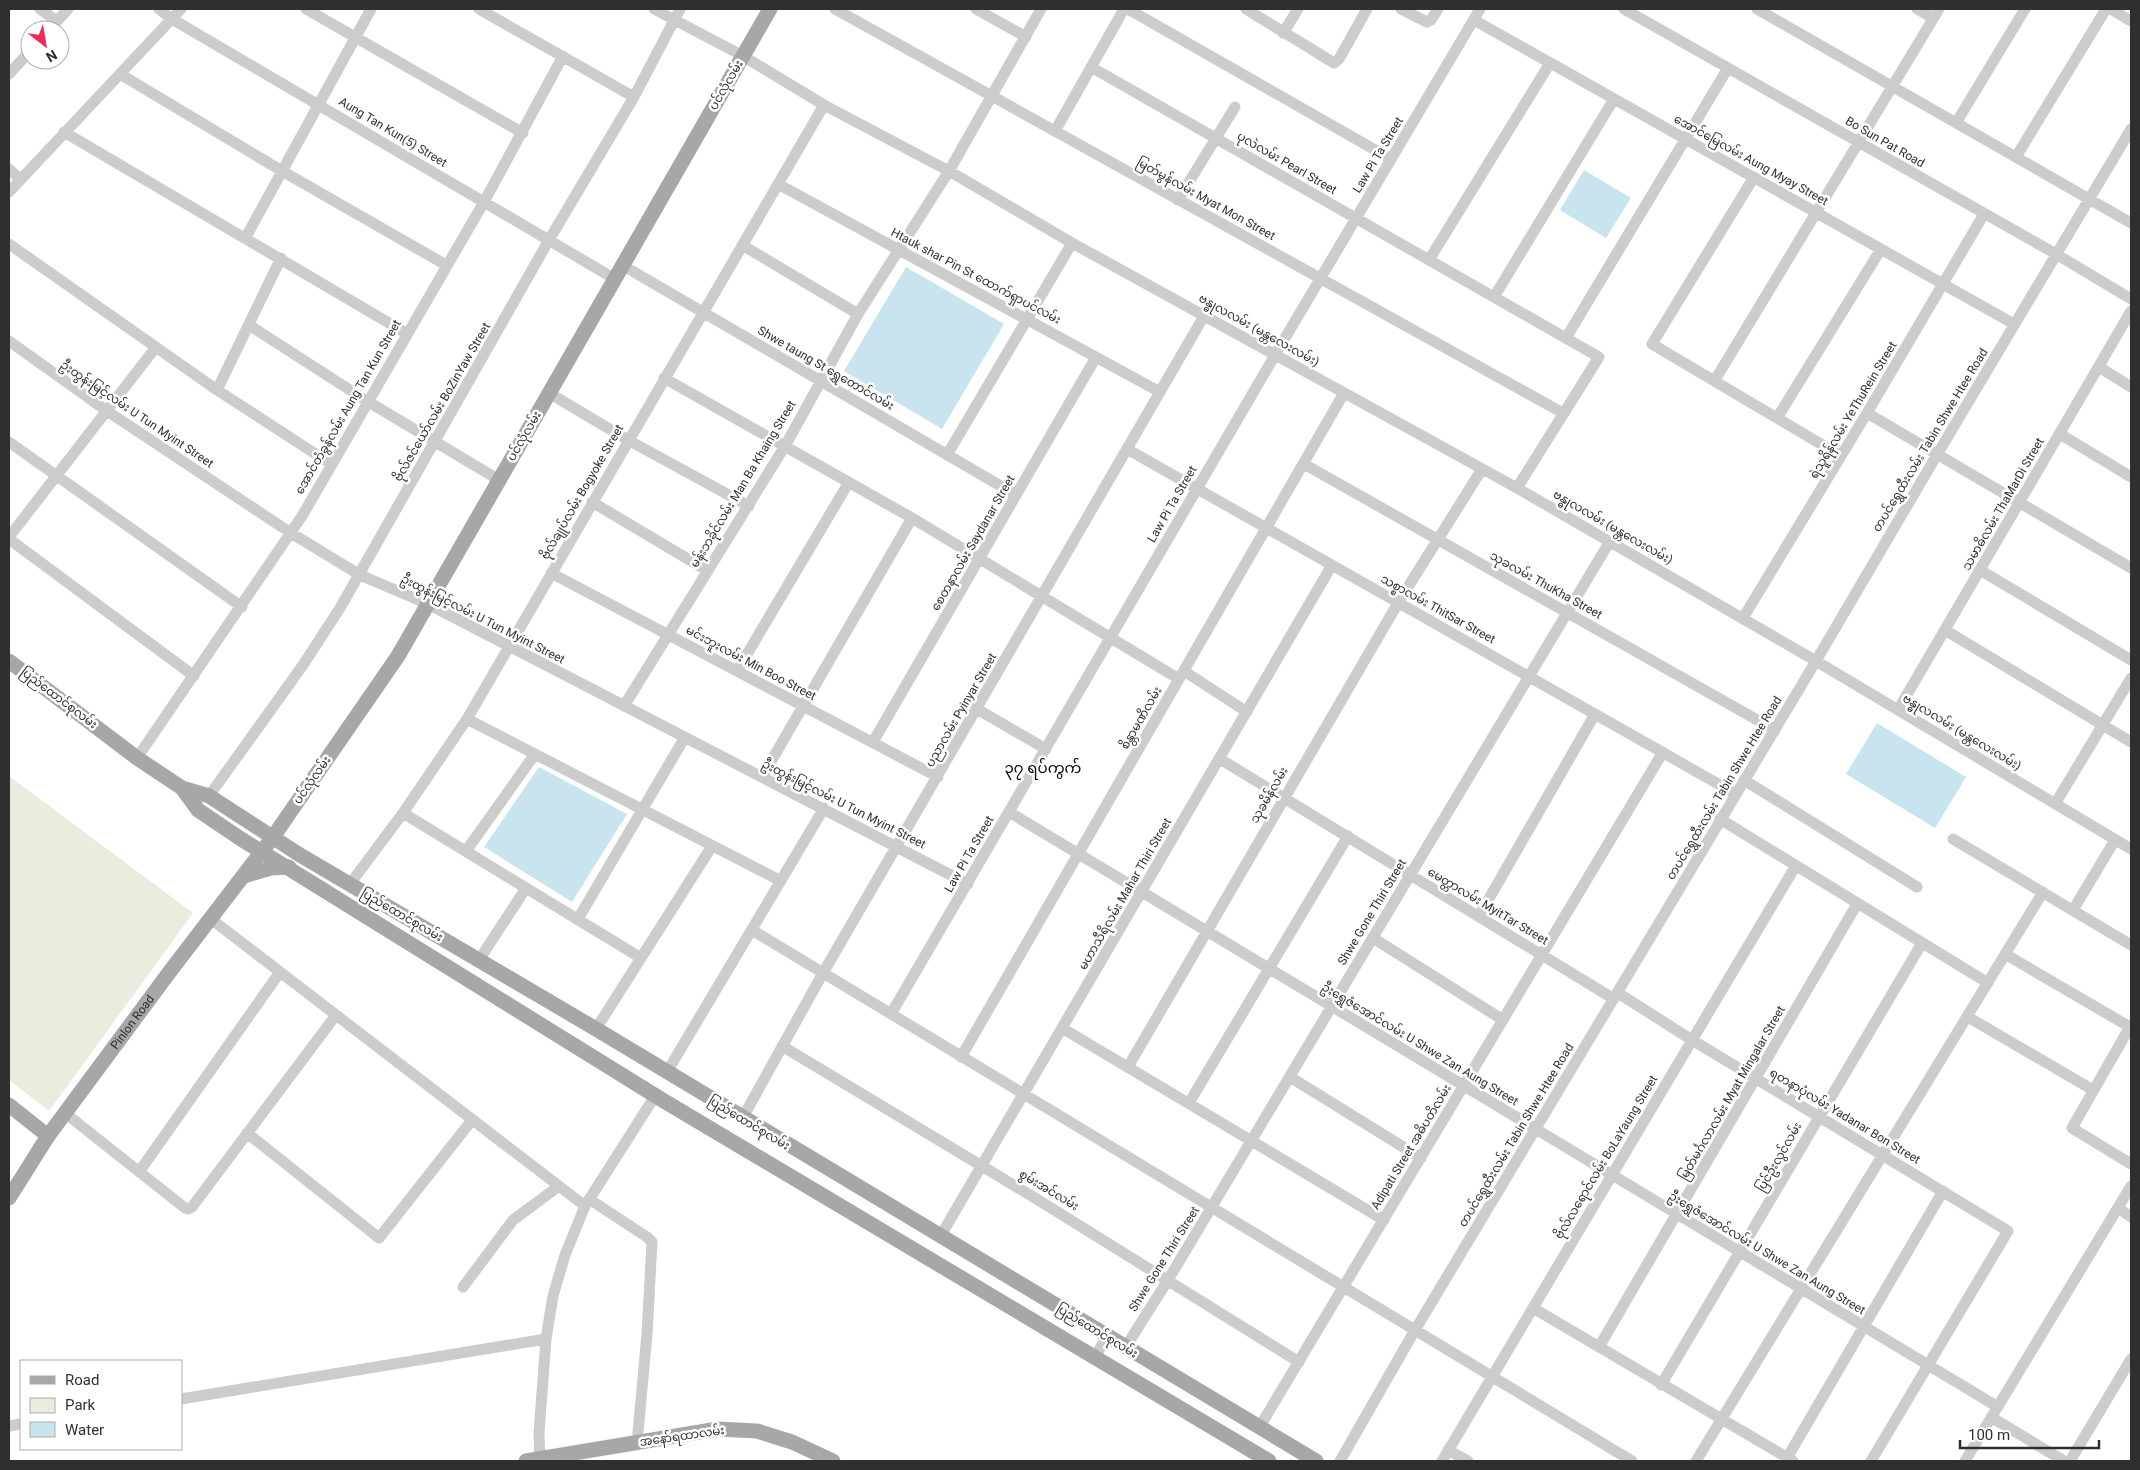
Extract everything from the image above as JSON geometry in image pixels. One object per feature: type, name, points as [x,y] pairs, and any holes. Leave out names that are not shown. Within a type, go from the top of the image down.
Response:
[{"type":"main road","name":"ပင်လုံလမ်း","points":[[262,852],[398,656],[770,9]]},
{"type":"main road","name":"ပြည်ထောင်စုလမ်း","points":[[9,661],[137,758],[182,788],[209,796],[300,855],[596,1029],[742,1119],[1316,1461]]},
{"type":"main road","name":"ပြည်ထောင်စုလမ်း","points":[[182,788],[198,810],[241,839],[655,1096],[1269,1461]]},
{"type":"main road","points":[[252,824],[269,823],[290,812],[290,834],[300,855]]},
{"type":"main road","points":[[241,839],[246,857],[244,876],[271,868],[290,868]]},
{"type":"main road","name":"Pinlon Road","points":[[9,1198],[48,1136],[171,970],[262,852]]},
{"type":"main road","points":[[9,1105],[48,1136]]},
{"type":"main road","points":[[752,1154],[765,1132]]},
{"type":"main road","name":"အနော်ရထာလမ်း","points":[[535,1461],[718,1429],[757,1431],[792,1442],[833,1461]]},
{"type":"street","points":[[40,9],[56,20]]},
{"type":"street","points":[[58,20],[68,9]]},
{"type":"street","name":"Aung Tan Kun(5) Street","points":[[159,9],[172,19],[615,279]]},
{"type":"street","points":[[9,192],[181,9]]},
{"type":"street","points":[[306,9],[523,133]]},
{"type":"street","points":[[246,237],[371,9]]},
{"type":"street","points":[[479,9],[634,97]]},
{"type":"street","name":"ဗန္ဓုလလမ်း (မန္တလေးလမ်း)","points":[[654,9],[743,56],[824,104],[949,171],[1072,243],[1517,488],[1816,661],[2131,850]]},
{"type":"street","name":"ဗိုလ်ဇင်ယော်လမ်း BoZinYaw Street","points":[[209,796],[303,665],[360,574],[549,240],[634,97],[680,9]]},
{"type":"street","name":"မြတ်မွန်လမ်း Myat Mon Street","points":[[835,9],[1563,413]]},
{"type":"street","points":[[976,9],[1026,37]]},
{"type":"street","points":[[993,96],[1041,9]]},
{"type":"street","points":[[1055,131],[1124,9]]},
{"type":"street","points":[[1128,9],[1391,159]]},
{"type":"street","points":[[1246,9],[1334,63],[1339,59],[1367,9]]},
{"type":"street","points":[[1283,33],[1298,9]]},
{"type":"street","points":[[1401,9],[1427,22],[1431,20],[1438,9]]},
{"type":"street","name":"Law Pi Ta Street","points":[[891,1014],[1275,354],[1480,9]]},
{"type":"street","name":"Bo Sun Pat Road","points":[[1624,9],[2056,254],[2131,299]]},
{"type":"street","points":[[1757,9],[2131,223]]},
{"type":"street","points":[[1715,380],[1936,13],[1917,9]]},
{"type":"street","points":[[1956,123],[2025,9]]},
{"type":"street","points":[[2016,157],[2106,9]]},
{"type":"street","points":[[2110,9],[2131,21]]},
{"type":"street","name":"အောင်မြေလမ်း Aung Myay Street","points":[[1474,20],[2014,324]]},
{"type":"street","name":"အောင်တံခွန်လမ်း Aung Tan Kun Street","points":[[137,758],[291,533],[484,202],[563,56]]},
{"type":"street","points":[[9,74],[20,62]]},
{"type":"street","points":[[1429,260],[1550,63]]},
{"type":"street","name":"ပုလဲလမ်း Pearl Street","points":[[1091,67],[1599,357],[1563,413]]},
{"type":"street","points":[[1566,338],[1728,68]]},
{"type":"street","points":[[120,74],[282,172],[446,265]]},
{"type":"street","name":"မန်းဘခိုင်လမ်း Man Ba Khaing Street","points":[[624,706],[749,506],[785,446],[858,314],[949,171],[993,96]]},
{"type":"street","points":[[1494,297],[1614,99]]},
{"type":"street","name":"ဗိုလ်ချုပ်လမ်း Bogyoke Street","points":[[350,884],[403,813],[467,719],[550,573],[824,104]]},
{"type":"street","points":[[1178,200],[1235,107]]},
{"type":"street","name":"တပင်ရွှေထီးလမ်း Tabin Shwe Htee Road","points":[[1340,1461],[1414,1330],[1775,730],[2131,129]]},
{"type":"street","points":[[64,132],[246,237],[406,333]]},
{"type":"street","points":[[9,169],[20,179]]},
{"type":"street","points":[[1754,177],[1652,344],[1841,456]]},
{"type":"street","name":"Htauk shar Pin St ထောက်ရှာပင်လမ်း","points":[[778,184],[1160,392]]},
{"type":"street","name":"ရဲသူရိန်လမ်း YeThuRein Street","points":[[1743,618],[1944,284],[1984,214]]},
{"type":"street","points":[[947,455],[1072,243]]},
{"type":"street","points":[[9,244],[217,390],[331,464]]},
{"type":"street","points":[[742,245],[858,314]]},
{"type":"street","points":[[1777,418],[1881,249]]},
{"type":"street","points":[[217,390],[281,258]]},
{"type":"street","name":"Shwe taung St ရွှေတောင်လမ်း","points":[[622,265],[1016,495]]},
{"type":"street","name":"သမာဓိလမ်း ThaMarDi Street","points":[[1898,710],[2131,311]]},
{"type":"street","name":"ပညာလမ်း Pyinyar Street","points":[[742,1119],[824,973],[1204,316]]},
{"type":"street","points":[[249,326],[499,480]]},
{"type":"street","name":"ဦးထွန်းမြင့်လမ်း U Tun Myint Street","points":[[9,341],[106,411],[291,533],[360,574],[428,604],[968,884]]},
{"type":"street","points":[[156,347],[55,475],[9,538],[194,676]]},
{"type":"street","name":"စေတနာလမ်း Saydanar Street","points":[[873,742],[1096,357]]},
{"type":"street","points":[[2098,367],[2131,387]]},
{"type":"street","points":[[664,378],[912,518],[1111,636],[1247,712]]},
{"type":"street","points":[[549,393],[628,440],[749,506]]},
{"type":"street","name":"စိန္တာမဏိလမ်း","points":[[961,1057],[1344,393]]},
{"type":"street","points":[[1517,488],[1563,413]]},
{"type":"street","points":[[1867,413],[2131,568]]},
{"type":"street","points":[[2060,434],[2131,476]]},
{"type":"street","points":[[9,442],[242,607]]},
{"type":"street","name":"သစ္စာလမ်း ThitSar Street","points":[[1127,449],[1736,794]]},
{"type":"street","name":"သုခလမ်း ThuKha Street","points":[[1304,464],[1775,730]]},
{"type":"street","name":"သုခမိန်လမ်း","points":[[1128,1067],[1398,603],[1482,469]]},
{"type":"street","points":[[737,671],[849,482]]},
{"type":"street","points":[[592,502],[708,571]]},
{"type":"street","points":[[762,777],[912,518]]},
{"type":"street","name":"Shwe Gone Thiri Street","points":[[1125,1348],[1212,1208],[1610,541]]},
{"type":"street","name":"မဟာသီရိလမ်း Mahar Thiri Street","points":[[940,1237],[1332,566]]},
{"type":"street","points":[[1980,570],[2131,660]]},
{"type":"street","name":"မင်းဘူးလမ်း Min Boo Street","points":[[550,573],[938,777]]},
{"type":"street","points":[[1945,630],[2131,742]]},
{"type":"street","points":[[2055,804],[2131,678]]},
{"type":"street","points":[[977,709],[1046,749]]},
{"type":"street","points":[[1479,916],[1594,714]]},
{"type":"street","points":[[467,719],[781,881]]},
{"type":"street","points":[[578,919],[685,737]]},
{"type":"street","name":"Adipati Street အဓိပတိလမ်း","points":[[1260,1428],[1663,752]]},
{"type":"street","points":[[466,851],[535,754]]},
{"type":"street","name":"မေတ္တာလမ်း MyitTar Street","points":[[1220,759],[1542,955],[1616,996]]},
{"type":"street","points":[[1744,780],[1917,887]]},
{"type":"street","points":[[667,1072],[824,808]]},
{"type":"street","name":"ဦးရွှေဇံအောင်လမ်း U Shwe Zan Aung Street","points":[[1009,812],[1928,1365],[2064,1461]]},
{"type":"street","points":[[403,813],[641,958]]},
{"type":"street","points":[[1720,819],[1988,983]]},
{"type":"street","points":[[1189,1103],[1348,836]]},
{"type":"street","points":[[1953,838],[2131,945]]},
{"type":"street","points":[[2073,910],[2115,840]]},
{"type":"street","points":[[596,1029],[712,846]]},
{"type":"street","name":"ဗိုလ်လရောင်လမ်း BoLaYaung Street","points":[[1442,1461],[1795,866]]},
{"type":"street","points":[[479,960],[526,888]]},
{"type":"street","points":[[1696,1461],[2043,892]]},
{"type":"street","name":"မြတ်မင်္ဂလာလမ်း Myat Mingalar Street","points":[[1600,1347],[1857,904]]},
{"type":"street","points":[[211,919],[559,1186],[652,1242],[647,1334],[637,1442]]},
{"type":"street","points":[[752,930],[1632,1461]]},
{"type":"street","points":[[1373,938],[1503,1020]]},
{"type":"street","name":"ပြင်ဦးလွင်လမ်း","points":[[1661,1385],[1818,1116],[1922,943]]},
{"type":"street","points":[[2006,954],[2131,1026],[2072,1128],[2131,1164]]},
{"type":"street","points":[[139,1172],[280,972]]},
{"type":"street","name":"ရတနာပုံလမ်း Yadanar Bon Street","points":[[1616,996],[1756,1078],[2008,1231],[1928,1365]]},
{"type":"street","points":[[65,1113],[184,1208],[188,1209],[192,1207],[336,1015]]},
{"type":"street","points":[[1968,1017],[2093,1090]]},
{"type":"street","points":[[1062,1028],[1384,1220]]},
{"type":"street","name":"စွမ်းအင်လမ်း","points":[[782,1046],[982,1166],[1300,1362]]},
{"type":"street","points":[[1290,1077],[1421,1158]]},
{"type":"street","points":[[535,1461],[546,1339],[554,1296],[565,1255],[587,1203],[655,1096]]},
{"type":"street","points":[[247,1133],[379,1238],[472,1120]]},
{"type":"street","points":[[463,1287],[513,1220],[559,1186]]},
{"type":"street","points":[[1965,1461],[2131,1186]]},
{"type":"street","points":[[1533,1308],[1790,1460],[1864,1326],[1943,1191]]},
{"type":"street","points":[[2118,1208],[2131,1217]]},
{"type":"street","points":[[1094,1358],[1107,1337]]},
{"type":"street","points":[[182,1399],[546,1339]]},
{"type":"street","points":[[2070,1461],[2131,1360]]},
{"type":"street","points":[[1871,1461],[1928,1365]]},
{"type":"street","points":[[1448,1450],[1468,1461]]},
{"type":"green space","points":[[9,776],[193,913],[49,1111],[9,1080]]},
{"type":"water","points":[[1584,170],[1631,198],[1606,238],[1560,210]]},
{"type":"water","points":[[906,267],[1004,324],[942,429],[844,371]]},
{"type":"water","points":[[1877,723],[1966,777],[1935,828],[1846,774]]},
{"type":"water","points":[[539,767],[627,814],[572,902],[484,847]]},
{"type":"district","name":"၃၇ ရပ်ကွက်","points":[[1043,768]]}]
